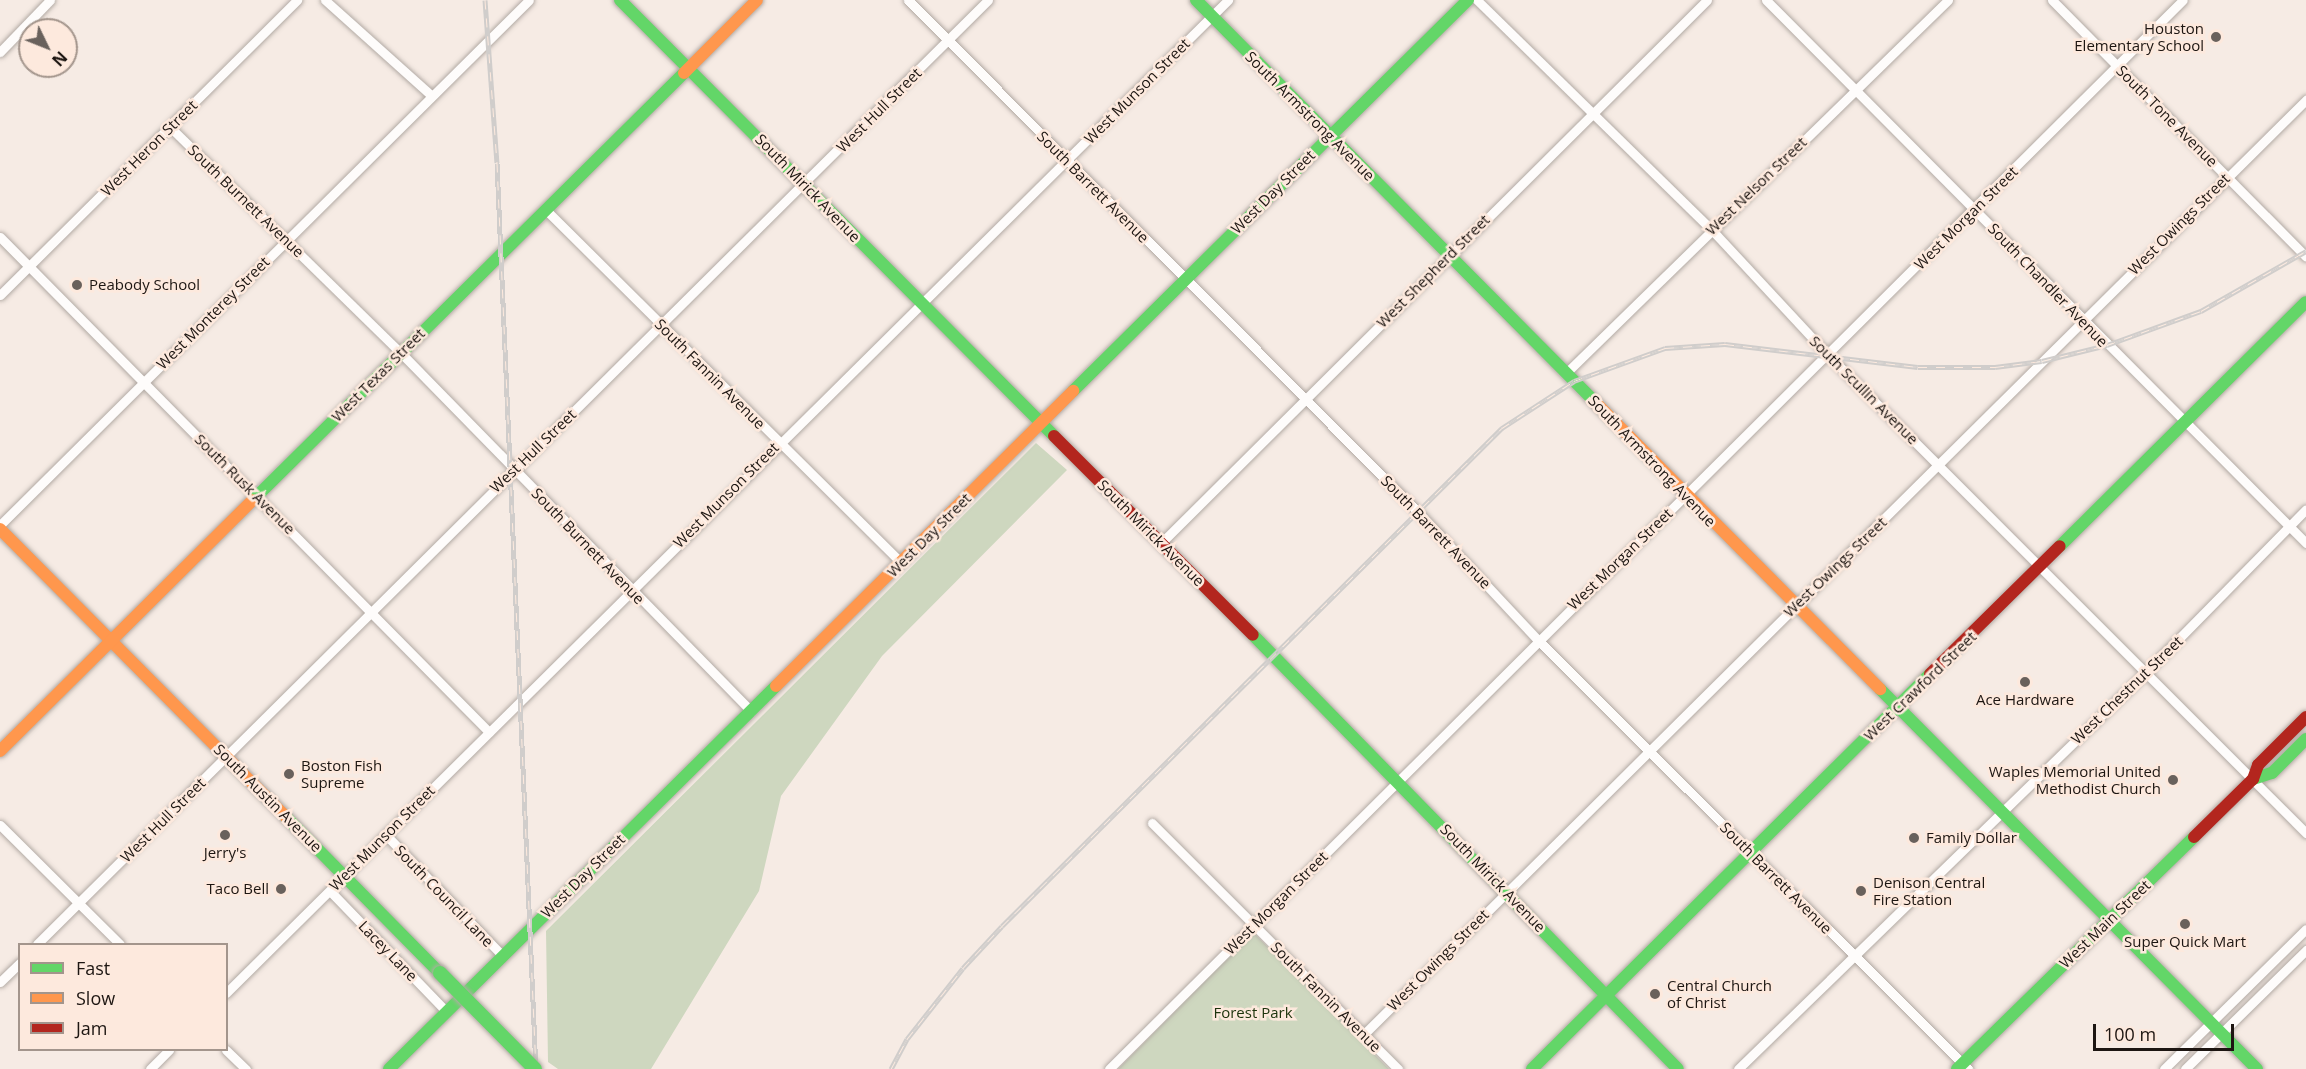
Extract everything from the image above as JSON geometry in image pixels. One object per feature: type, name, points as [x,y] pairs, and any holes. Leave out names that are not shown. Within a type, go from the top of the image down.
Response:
[{"type":"main road","name":"South Mirick Avenue","points":[[620,0],[1398,781],[1678,1069]]},
{"type":"main road","name":"West Texas Street","points":[[0,751],[757,0]]},
{"type":"main road","name":"South Armstrong Avenue","points":[[1196,0],[1794,606],[2257,1069]]},
{"type":"main road","name":"West Day Street","points":[[389,1069],[1468,0]]},
{"type":"main road","name":"West Crawford Street","points":[[1532,1069],[1897,707],[2041,568],[2306,302]]},
{"type":"main road","name":"South Austin Avenue","points":[[0,527],[535,1069]]},
{"type":"main road","name":"West Main Street","points":[[1963,1067],[2253,779],[2258,765],[2306,717]]},
{"type":"main road","name":"West Main Street","points":[[2253,779],[2272,773],[2306,739]]},
{"type":"street","points":[[0,52],[50,0]]},
{"type":"street","name":"West Heron Street","points":[[0,295],[297,0]]},
{"type":"street","points":[[325,0],[431,95]]},
{"type":"street","name":"West Monterey Street","points":[[0,527],[431,95],[529,0]]},
{"type":"street","name":"South Barrett Avenue","points":[[908,0],[1305,398],[1537,639],[1650,749],[1963,1067]]},
{"type":"street","name":"West Hull Street","points":[[40,943],[514,469],[805,185],[988,0]]},
{"type":"street","name":"West Munson Street","points":[[228,991],[920,302],[1067,161],[1228,0]]},
{"type":"street","name":"South Scullin Avenue","points":[[1477,0],[1711,229],[1829,356],[2306,832]]},
{"type":"street","name":"West Shepherd Street","points":[[1161,543],[1707,0]]},
{"type":"street","name":"South Chandler Avenue","points":[[1766,0],[2306,543]]},
{"type":"street","name":"West Nelson Street","points":[[1566,373],[1948,0]]},
{"type":"street","name":"South Tone Avenue","points":[[2052,0],[2306,257]]},
{"type":"street","name":"West Morgan Street","points":[[1109,1069],[1537,639],[1829,356],[2183,0]]},
{"type":"street","name":"West Owings Street","points":[[1364,1034],[2306,100]]},
{"type":"street","name":"South Burnett Avenue","points":[[170,127],[400,353],[751,711]]},
{"type":"street","name":"South Fannin Avenue","points":[[546,210],[778,443],[901,562]]},
{"type":"street","name":"South Rusk Avenue","points":[[0,237],[489,732]]},
{"type":"street","name":"West Chestnut Street","points":[[1738,1069],[2146,672],[2306,509]]},
{"type":"street","name":"South Fannin Avenue","points":[[1152,823],[1398,1069]]},
{"type":"street","points":[[0,825],[118,943]]},
{"type":"street","name":"South Council Lane","points":[[386,835],[503,956]]},
{"type":"street","name":"Lacey Lane","points":[[330,891],[447,1012]]},
{"type":"street","points":[[2164,1069],[2306,929]]},
{"type":"street","points":[[2185,1069],[2306,950]]},
{"type":"street","points":[[0,982],[18,965]]},
{"type":"street","points":[[150,1069],[169,1051]]},
{"type":"street","points":[[227,1051],[246,1069]]},
{"type":"green space","points":[[1036,443],[1067,470],[882,656],[781,796],[759,891],[651,1069],[558,1069],[548,1062],[546,931]]},
{"type":"green space","name":"Forest Park","points":[[1253,932],[1389,1069],[1118,1069]]},
{"type":"railway","points":[[485,0],[497,163],[536,1069]]},
{"type":"railway","points":[[891,1069],[907,1039],[963,968],[1002,926],[1502,428],[1574,381],[1665,348],[1725,344],[1918,367],[1995,367],[2042,361],[2107,345],[2201,311],[2306,251]]},
{"type":"traffic: fast","points":[[620,0],[1054,436]]},
{"type":"traffic: fast","points":[[1196,0],[1597,404]]},
{"type":"traffic: fast","points":[[1073,391],[1468,0]]},
{"type":"traffic: fast","points":[[253,500],[684,73]]},
{"type":"traffic: fast","points":[[2060,546],[2306,302]]},
{"type":"traffic: fast","points":[[1253,635],[1678,1069]]},
{"type":"traffic: fast","points":[[1532,1069],[1930,674]]},
{"type":"traffic: fast","points":[[389,1069],[776,686]]},
{"type":"traffic: fast","points":[[1880,689],[2109,920],[2194,837]]},
{"type":"traffic: fast","points":[[2253,779],[2272,773],[2306,739]]},
{"type":"traffic: fast","points":[[286,817],[440,973]]},
{"type":"traffic: fast","points":[[1957,1069],[2109,920],[2257,1069]]},
{"type":"traffic: fast","points":[[440,973],[535,1069]]},
{"type":"traffic: slow","points":[[684,73],[757,0]]},
{"type":"traffic: slow","points":[[776,686],[1073,391]]},
{"type":"traffic: slow","points":[[1597,404],[1880,689]]},
{"type":"traffic: slow","points":[[0,751],[253,500]]},
{"type":"traffic: slow","points":[[0,529],[286,817]]},
{"type":"traffic: jam","points":[[1054,436],[1253,635]]},
{"type":"traffic: jam","points":[[1930,674],[2060,546]]},
{"type":"traffic: jam","points":[[2194,837],[2253,779],[2258,765],[2306,717]]},
{"type":"place","name":"Houston Elementary School","points":[[2216,37]]},
{"type":"place","name":"Peabody School","points":[[77,285]]},
{"type":"place","name":"Ace Hardware","points":[[2025,682]]},
{"type":"place","name":"Boston Fish Supreme","points":[[289,774]]},
{"type":"place","name":"Waples Memorial United Methodist Church","points":[[2173,780]]},
{"type":"place","name":"Jerry's","points":[[225,835]]},
{"type":"place","name":"Family Dollar","points":[[1914,838]]},
{"type":"place","name":"Taco Bell","points":[[281,889]]},
{"type":"place","name":"Denison Central Fire Station","points":[[1861,891]]},
{"type":"place","name":"Super Quick Mart","points":[[2185,924]]},
{"type":"place","name":"Central Church of Christ","points":[[1655,994]]}]
